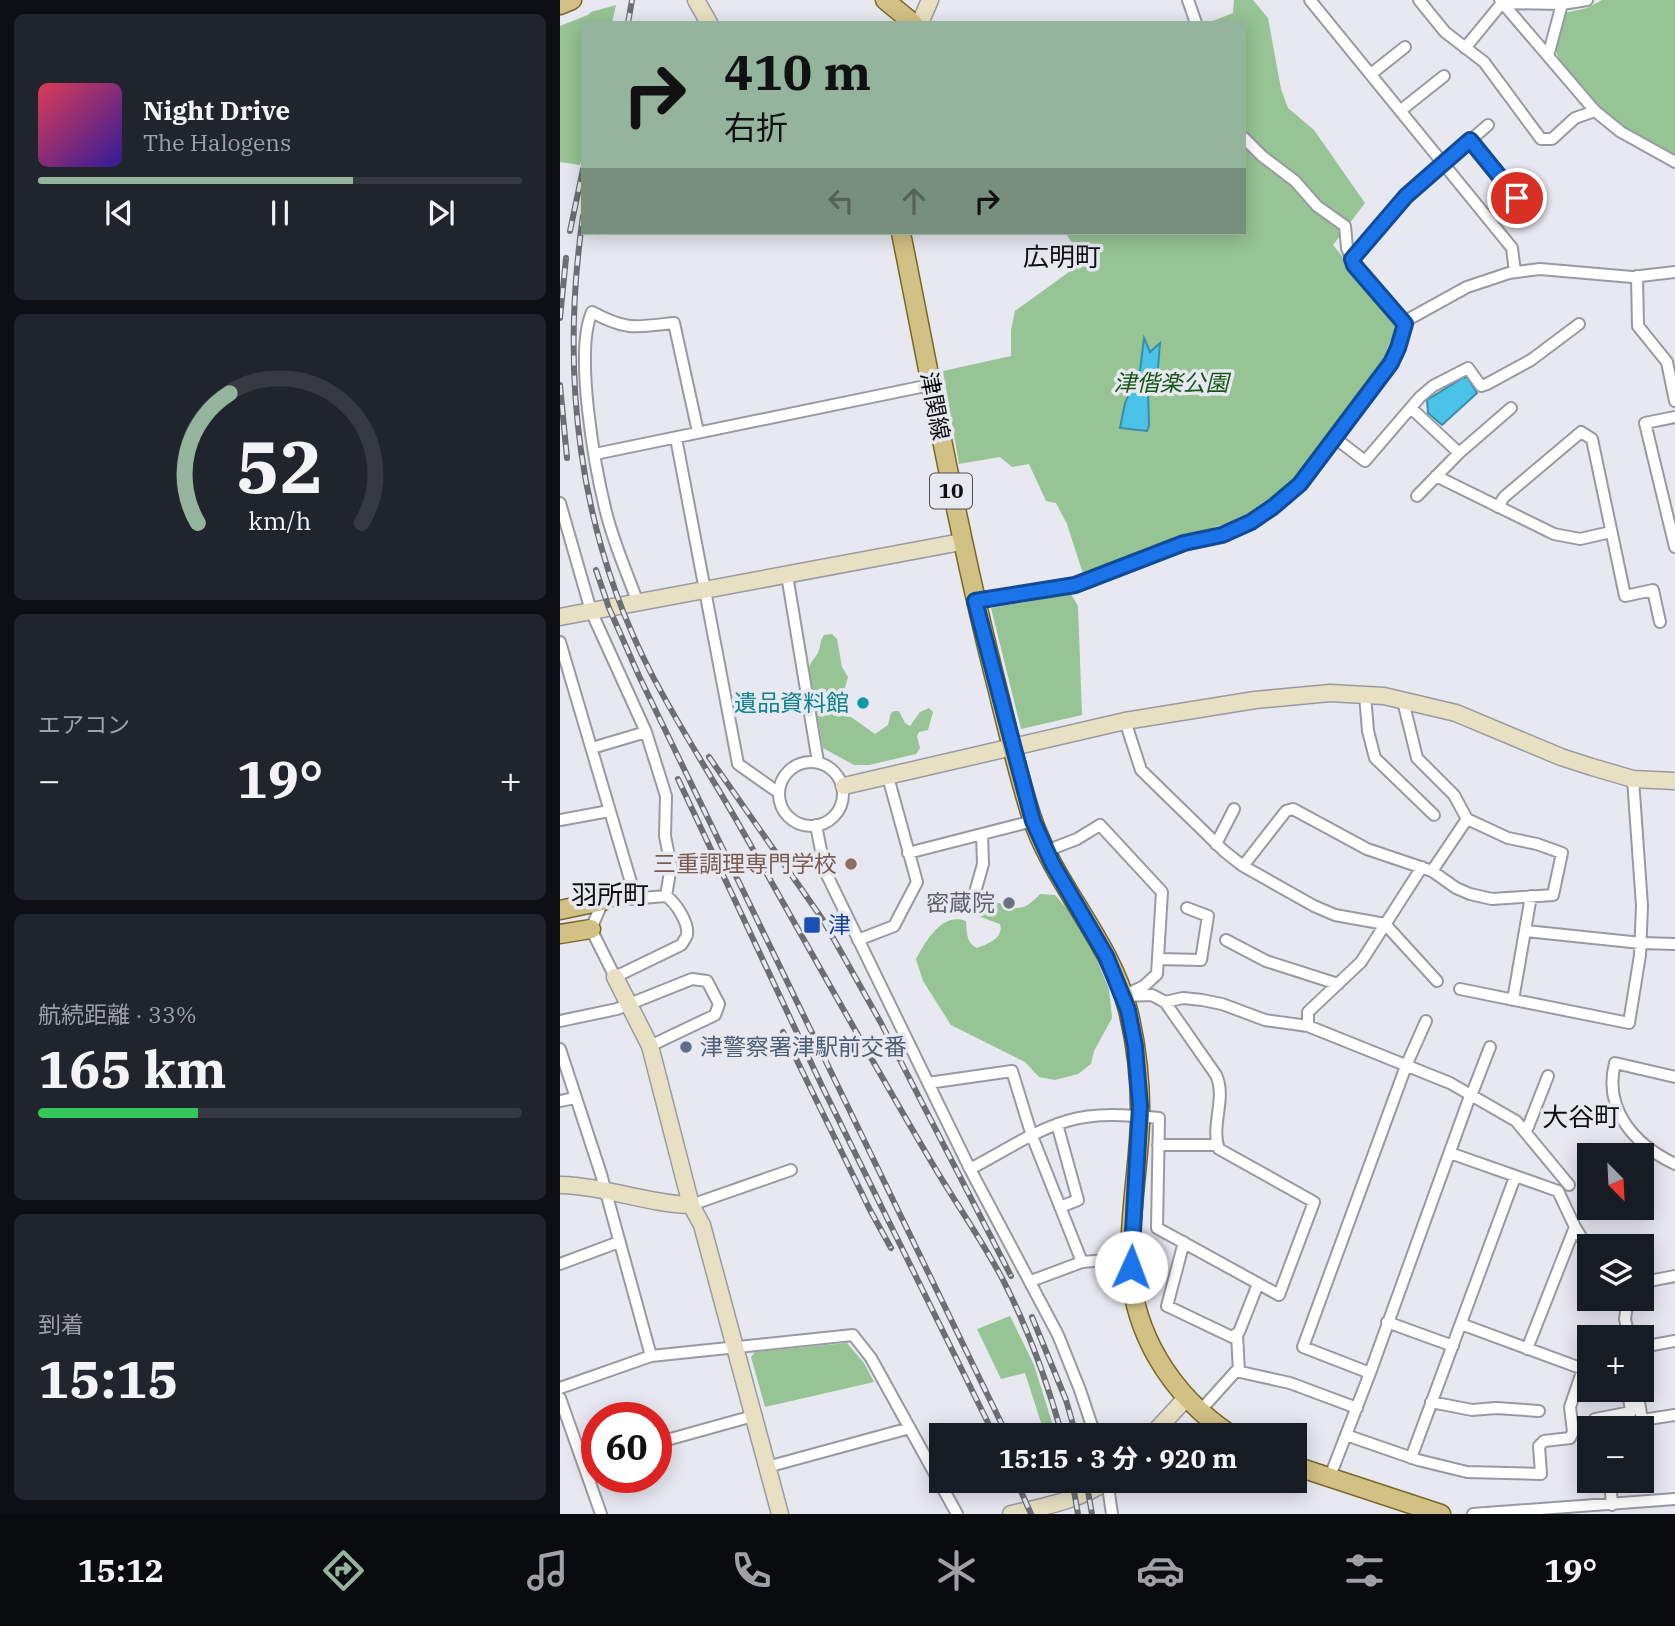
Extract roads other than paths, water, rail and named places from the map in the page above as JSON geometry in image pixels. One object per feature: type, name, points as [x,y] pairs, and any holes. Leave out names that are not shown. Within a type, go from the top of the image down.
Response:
[{"type":"main road","points":[[560,5],[572,0]]},
{"type":"main road","points":[[885,0],[911,21]]},
{"type":"main road","name":"津関線","points":[[901,235],[961,542],[1033,821],[1046,850],[1106,956],[1124,996],[1135,1046],[1140,1116],[1130,1258],[1133,1286],[1145,1332],[1159,1363],[1186,1398],[1216,1423]]},
{"type":"main road","points":[[560,910],[603,901]]},
{"type":"main road","points":[[560,934],[591,929]]},
{"type":"main road","points":[[1307,1471],[1441,1514]]},
{"type":"street","points":[[696,0],[708,21]]},
{"type":"street","points":[[921,21],[930,0]]},
{"type":"street","points":[[1188,0],[1195,21]]},
{"type":"street","points":[[1419,0],[1446,32],[1484,62],[1541,139],[1552,139],[1575,118],[1595,111]]},
{"type":"street","points":[[1501,1],[1562,4],[1587,0]]},
{"type":"street","points":[[1465,48],[1501,1]]},
{"type":"street","points":[[1501,1],[1595,111],[1620,132],[1675,162]]},
{"type":"street","points":[[1317,3],[1512,248],[1515,272]]},
{"type":"street","points":[[1548,56],[1562,4]]},
{"type":"street","points":[[1371,74],[1405,47]]},
{"type":"street","points":[[1401,111],[1444,76]]},
{"type":"street","points":[[1352,259],[1406,196],[1489,125]]},
{"type":"street","points":[[1246,140],[1295,181],[1317,206],[1345,226],[1347,248],[1354,265],[1405,324]]},
{"type":"street","points":[[1470,140],[1517,198]]},
{"type":"street","points":[[975,601],[1075,585],[1184,543],[1236,530],[1273,507],[1293,490],[1391,363],[1405,324],[1416,314],[1467,286],[1488,278],[1540,269],[1637,276],[1675,272]]},
{"type":"street","points":[[1637,276],[1638,326],[1667,362],[1675,401]]},
{"type":"street","points":[[638,603],[606,513],[594,454],[586,372],[587,324],[592,312],[628,327],[674,323],[698,432]]},
{"type":"street","points":[[1335,438],[1365,461],[1433,386],[1468,368],[1481,386],[1487,384],[1531,360],[1579,324]]},
{"type":"street","points":[[594,454],[930,384]]},
{"type":"street","points":[[1411,408],[1459,453]]},
{"type":"street","points":[[1417,496],[1459,453],[1511,408]]},
{"type":"street","points":[[1675,417],[1645,424],[1675,547]]},
{"type":"street","points":[[1499,507],[1504,497],[1581,432],[1592,439],[1625,596],[1653,590],[1660,622]]},
{"type":"street","points":[[676,438],[738,764],[779,793]]},
{"type":"street","points":[[1436,476],[1554,534],[1580,539],[1611,532]]},
{"type":"street","points":[[560,503],[591,611],[646,732],[666,796],[665,836],[671,866],[666,895]]},
{"type":"street","points":[[560,617],[961,542]]},
{"type":"street","points":[[787,575],[818,762]]},
{"type":"street","points":[[560,642],[609,811],[638,899]]},
{"type":"street","points":[[844,786],[1125,721],[1289,696],[1330,694],[1365,695],[1456,713],[1561,757],[1633,779],[1675,781]]},
{"type":"street","points":[[1365,695],[1368,731],[1375,758],[1434,815]]},
{"type":"street","points":[[1243,866],[1286,811],[1293,809],[1367,849],[1427,869],[1456,888],[1485,898],[1553,895],[1562,853],[1508,838],[1467,819],[1456,797],[1417,758],[1403,701]]},
{"type":"street","points":[[1125,721],[1141,771],[1216,844],[1243,866],[1335,915],[1385,924],[1437,981]]},
{"type":"street","points":[[592,748],[646,732]]},
{"type":"street","points":[[818,762],[835,773],[844,786],[844,794],[837,813],[830,820],[816,825],[801,824],[792,820],[785,812],[779,793],[781,782],[787,773],[806,763],[818,762]]},
{"type":"street","points":[[858,940],[894,926],[916,882],[888,777]]},
{"type":"street","points":[[1460,989],[1629,1023],[1641,943],[1642,906],[1633,779]]},
{"type":"street","points":[[1216,844],[1234,808]]},
{"type":"street","points":[[560,820],[609,811]]},
{"type":"street","points":[[1308,1026],[1308,1012],[1361,962],[1385,924],[1467,819]]},
{"type":"street","points":[[908,853],[1033,821]]},
{"type":"street","points":[[816,825],[825,871],[970,1169],[1031,1281],[1068,1358],[1091,1423]]},
{"type":"street","points":[[1046,850],[1077,839],[1100,825],[1161,892],[1155,978],[1124,996]]},
{"type":"street","points":[[972,903],[983,864],[982,834]]},
{"type":"street","points":[[615,976],[681,945],[687,936],[686,926],[673,901],[666,895],[603,901],[591,929],[650,1046],[691,1205],[702,1225],[780,1514]]},
{"type":"street","points":[[1513,1000],[1531,896]]},
{"type":"street","points":[[1158,960],[1201,960],[1208,916],[1187,908]]},
{"type":"street","points":[[1526,931],[1675,944]]},
{"type":"street","points":[[1226,940],[1266,961],[1338,984]]},
{"type":"street","points":[[560,1021],[617,1009],[692,979],[707,981],[719,1004],[715,1015],[650,1046]]},
{"type":"street","points":[[970,1169],[1057,1124],[1084,1117],[1158,1118],[1157,1228],[1279,1295],[1314,1202],[1219,1149],[1219,1081],[1165,1002],[1152,995],[1124,996]]},
{"type":"street","points":[[1165,1002],[1183,998],[1202,1000],[1222,1004],[1265,1020],[1308,1026],[1450,1083],[1512,1119],[1569,1185]]},
{"type":"street","points":[[1370,1373],[1303,1347],[1406,1066],[1426,1021]]},
{"type":"street","points":[[1329,1479],[1490,1047]]},
{"type":"street","points":[[560,1049],[604,1189],[651,1356]]},
{"type":"street","points":[[1675,1077],[1615,1063],[1611,1086],[1616,1110],[1624,1124],[1647,1147],[1675,1164]]},
{"type":"street","points":[[928,1083],[1012,1071],[1032,1136],[1082,1262]]},
{"type":"street","points":[[1526,1132],[1548,1076]]},
{"type":"street","points":[[560,1101],[575,1098]]},
{"type":"street","points":[[1057,1124],[1078,1200],[1060,1207]]},
{"type":"street","points":[[1158,1145],[1217,1145]]},
{"type":"street","points":[[1450,1153],[1558,1191],[1579,1234]]},
{"type":"street","points":[[560,1185],[604,1189],[670,1204],[691,1205],[791,1170]]},
{"type":"street","points":[[1411,1458],[1515,1177]]},
{"type":"street","points":[[1527,1349],[1575,1227]]},
{"type":"street","points":[[560,1264],[619,1242]]},
{"type":"street","points":[[1184,1242],[1167,1306],[1232,1337],[1237,1334]]},
{"type":"street","points":[[1031,1281],[1082,1262],[1130,1258]]},
{"type":"street","points":[[1654,1280],[1675,1276]]},
{"type":"street","points":[[1239,1372],[1237,1334],[1258,1284]]},
{"type":"street","points":[[1626,1323],[1627,1311]]},
{"type":"street","points":[[1387,1322],[1452,1346]]},
{"type":"street","points":[[1346,1435],[1411,1458],[1467,1472],[1541,1474],[1539,1446],[1544,1441],[1570,1438],[1573,1432],[1570,1407],[1583,1369],[1461,1324]]},
{"type":"street","points":[[560,1388],[651,1356],[853,1335],[871,1357],[957,1514]]},
{"type":"street","points":[[1654,1345],[1675,1341]]},
{"type":"street","points":[[1200,1411],[1236,1371],[1290,1383],[1357,1408]]},
{"type":"street","points":[[560,1398],[581,1458]]},
{"type":"street","points":[[1163,1423],[1186,1398]]},
{"type":"street","points":[[1432,1402],[1472,1410],[1496,1408],[1539,1411]]},
{"type":"street","points":[[1610,1416],[1631,1412],[1630,1402]]},
{"type":"street","points":[[1654,1418],[1675,1415]]},
{"type":"street","points":[[672,1439],[753,1416]]},
{"type":"street","points":[[767,1466],[910,1428]]},
{"type":"street","points":[[1573,1432],[1577,1431]]},
{"type":"street","points":[[593,1493],[601,1514]]},
{"type":"street","points":[[1011,1514],[1082,1493]]},
{"type":"street","points":[[1109,1493],[1112,1514]]},
{"type":"street","points":[[1612,1493],[1612,1505]]},
{"type":"street","points":[[1473,1514],[1675,1499]]},
{"type":"street","points":[[1522,1514],[1538,1509]]},
{"type":"water","points":[[1144,338],[1150,352],[1160,343],[1158,368],[1148,390],[1149,425],[1147,431],[1120,428],[1125,403],[1140,370]]},
{"type":"water","points":[[1464,377],[1468,378],[1477,393],[1442,425],[1428,413],[1427,400]]},
{"type":"railway","points":[[628,21],[632,0]]},
{"type":"railway","points":[[570,231],[581,179]]},
{"type":"railway","points":[[581,233],[574,334],[575,393],[581,450],[591,508],[606,564],[626,619],[673,713],[908,1122],[1002,1278],[1036,1355],[1058,1423]]},
{"type":"railway","points":[[560,318],[566,258]]},
{"type":"railway","points":[[560,385],[567,458]]},
{"type":"railway","points":[[596,570],[609,608],[639,676],[1001,1423]]},
{"type":"railway","points":[[709,757],[823,920],[881,1023],[1011,1276]]},
{"type":"railway","points":[[678,779],[822,1086],[988,1423]]},
{"type":"railway","points":[[783,1032],[891,1248]]},
{"type":"railway","points":[[1032,1317],[1073,1423]]},
{"type":"railway","points":[[1022,1493],[1031,1514]]},
{"type":"railway","points":[[1074,1493],[1078,1514]]},
{"type":"railway","points":[[1088,1493],[1092,1514]]},
{"type":"place","name":"遺品資料館","points":[[863,703]]},
{"type":"place","name":"三重調理専門学校","points":[[851,864]]},
{"type":"place","name":"密蔵院","points":[[1009,903]]},
{"type":"place","name":"津","points":[[812,925]]},
{"type":"place","name":"津警察署津駅前交番","points":[[686,1047]]},
{"type":"district","name":"広明町","points":[[1062,257]]},
{"type":"district","name":"羽所町","points":[[610,895]]},
{"type":"district","name":"大谷町","points":[[1581,1117]]},
{"type":"park label","name":"津偕楽公園","points":[[1171,383]]}]
